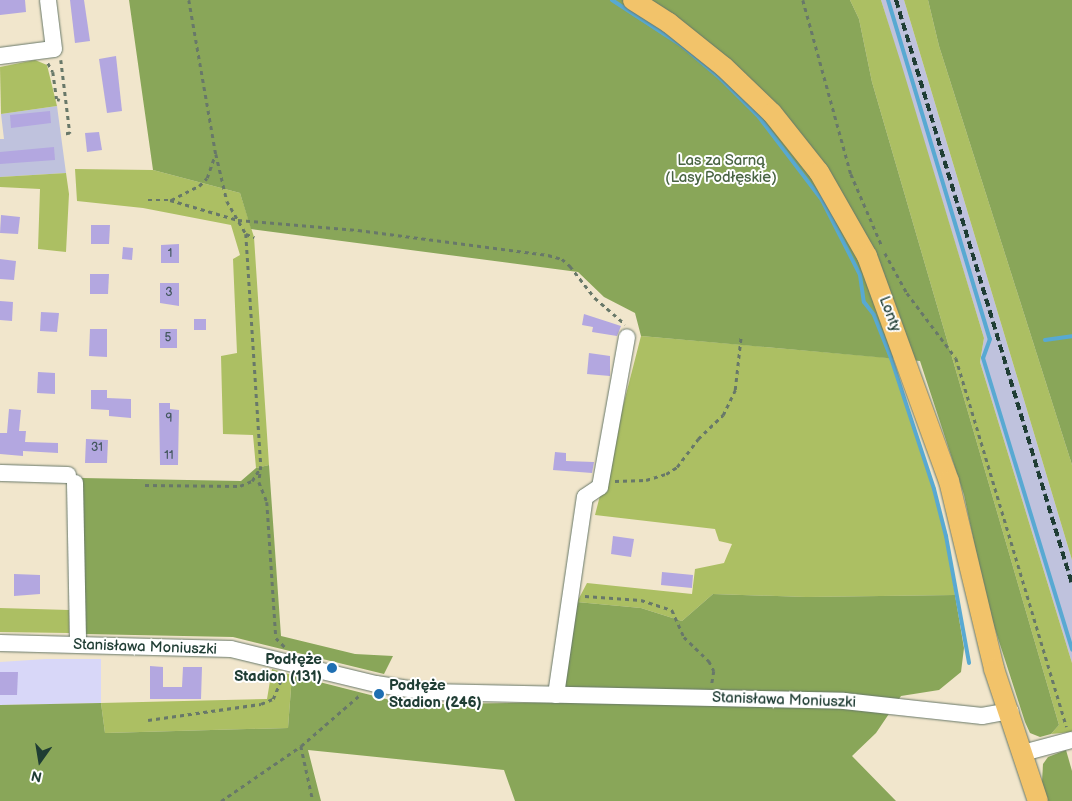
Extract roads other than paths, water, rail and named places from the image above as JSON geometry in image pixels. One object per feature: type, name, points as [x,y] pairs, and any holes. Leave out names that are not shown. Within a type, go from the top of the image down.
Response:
[{"type":"main road","name":"Lonty","points":[[633,0],[669,23],[724,66],[772,113],[814,166],[846,213],[867,256],[935,435],[959,519],[994,669],[1010,711],[1038,801]]},
{"type":"street","points":[[0,56],[53,53],[48,0]]},
{"type":"street","points":[[556,695],[585,497],[596,492],[601,481],[627,337]]},
{"type":"street","points":[[0,473],[72,479],[78,645]]},
{"type":"street","name":"Stanisława Moniuszki","points":[[0,644],[231,649],[287,657],[411,690],[556,695],[844,700],[982,716],[1010,711]]},
{"type":"street","points":[[1023,753],[1072,740]]},
{"type":"waterway","points":[[612,0],[681,45],[720,78],[759,117],[822,200],[860,275],[864,302],[874,315],[891,358],[934,489],[946,536],[969,663]]},
{"type":"waterway","points":[[888,0],[990,339],[983,358],[1072,650]]},
{"type":"waterway","points":[[1045,340],[1072,336]]},
{"type":"railway","points":[[896,0],[1072,584]]},
{"type":"place","name":"Podłęże Stadion (131)","points":[[332,668]]},
{"type":"place","name":"Podłęże Stadion (246)","points":[[379,694]]},
{"type":"park label","name":"Las za Sarną (Lasy Podłęskie)","points":[[721,168]]}]
